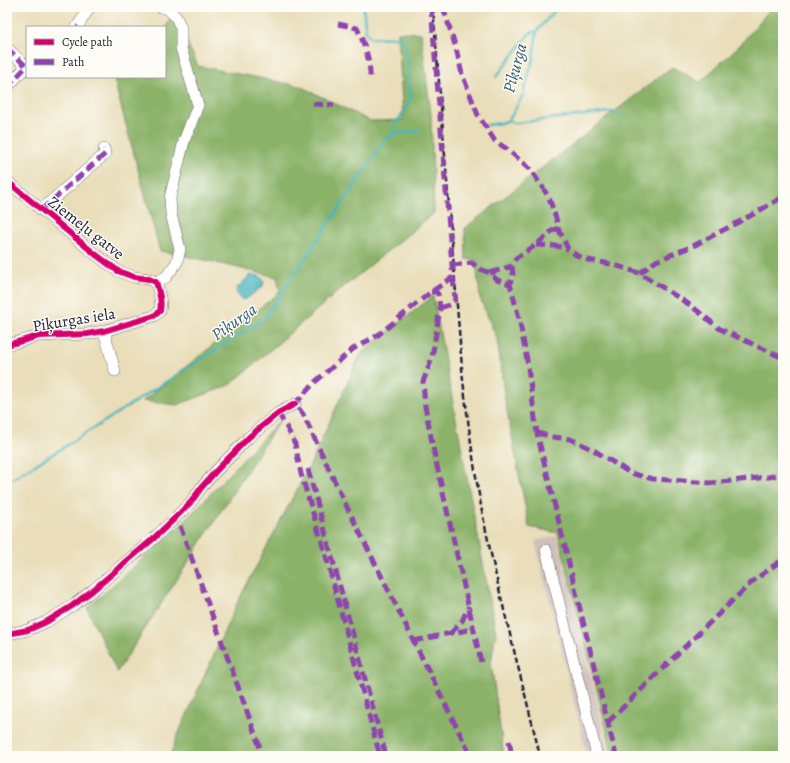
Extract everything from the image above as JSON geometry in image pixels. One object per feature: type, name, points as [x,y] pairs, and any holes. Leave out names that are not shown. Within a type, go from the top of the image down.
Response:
[{"type":"street","points":[[77,26],[90,7]]},
{"type":"street","points":[[156,282],[166,277],[177,262],[180,249],[170,198],[184,141],[198,105],[182,48],[180,28],[176,17],[166,8]]},
{"type":"street","points":[[7,48],[26,66],[7,87]]},
{"type":"street","points":[[41,210],[105,154],[104,149]]},
{"type":"street","name":"Ziemeļu gatve","points":[[7,181],[95,254],[118,271],[156,282]]},
{"type":"street","name":"Piķurgas iela","points":[[7,345],[40,336],[87,334],[104,331],[154,316],[160,311],[161,305],[156,282]]},
{"type":"street","name":"Piķurgas iela","points":[[104,331],[115,371]]},
{"type":"street","points":[[7,634],[28,630],[46,622],[72,606],[93,590],[153,539],[175,518],[191,502],[215,472],[249,437],[278,413],[296,404]]},
{"type":"street","points":[[546,550],[597,756]]},
{"type":"shaded area","points":[[557,536],[610,756],[587,756],[535,541]]},
{"type":"green space","points":[[772,7],[783,7],[783,756],[613,756],[558,533],[529,527],[505,400],[497,339],[480,298],[476,261],[466,259],[465,228],[672,67],[700,82],[740,45]]},
{"type":"green space","points":[[173,12],[198,66],[300,86],[370,121],[403,120],[398,32],[421,33],[431,115],[434,213],[334,295],[230,385],[177,405],[143,401],[280,292],[277,277],[160,251],[114,80],[119,78],[166,78],[166,29]]},
{"type":"green space","points":[[433,296],[496,633],[491,663],[504,756],[170,756],[176,739],[237,603],[310,465],[361,353]]},
{"type":"green space","points":[[280,420],[117,672],[87,608],[180,526]]},
{"type":"water","points":[[250,275],[260,276],[264,281],[263,286],[245,300],[241,299],[236,292],[237,288]]},
{"type":"waterway","points":[[363,7],[366,32],[370,37],[400,37],[403,39],[405,44],[411,95],[408,105],[397,122],[393,134]]},
{"type":"waterway","name":"Piķurga","points":[[487,125],[507,121],[512,115],[523,95],[533,59],[537,31],[558,7]]},
{"type":"waterway","points":[[496,77],[530,33],[537,31]]},
{"type":"waterway","points":[[507,121],[515,123],[608,112],[620,114]]},
{"type":"waterway","name":"Piķurga","points":[[7,482],[264,319],[386,139],[398,133],[420,131]]},
{"type":"railway","points":[[433,7],[463,380],[472,453],[481,508],[491,555],[540,756]]},
{"type":"marked path","points":[[431,7],[453,277],[431,292],[378,335],[353,349],[315,382],[295,404],[303,414],[344,501],[471,756]]},
{"type":"marked path","points":[[443,7],[456,48],[462,74],[478,115],[495,141],[507,149],[530,169],[543,188],[549,198],[558,228],[568,249],[576,255],[588,260],[611,264],[640,273],[690,305],[720,329],[783,358]]},
{"type":"marked path","points":[[338,24],[357,28],[367,54],[370,67],[370,81]]},
{"type":"marked path","points":[[7,48],[26,66]]},
{"type":"marked path","points":[[7,87],[26,67]]},
{"type":"marked path","points":[[313,104],[334,105]]},
{"type":"marked path","points":[[41,210],[105,154],[104,149]]},
{"type":"marked path","points":[[640,273],[656,261],[695,245],[783,197]]},
{"type":"marked path","points":[[558,228],[516,258],[512,266],[513,275],[510,284],[519,318],[527,360],[537,433],[616,756]]},
{"type":"marked path","points":[[536,245],[557,246],[568,249]]},
{"type":"marked path","points":[[452,265],[472,263],[480,269],[490,273],[497,280],[510,284]]},
{"type":"marked path","points":[[490,273],[512,266]]},
{"type":"marked path","points":[[440,308],[449,305],[455,300],[453,277]]},
{"type":"marked path","points":[[431,292],[436,292],[438,294],[440,308],[432,358],[423,382],[425,406],[481,662]]},
{"type":"marked path","points":[[278,413],[295,444],[301,474],[324,549],[380,756]]},
{"type":"marked path","points":[[537,433],[570,439],[592,449],[630,473],[653,479],[711,483],[769,477],[783,473]]},
{"type":"marked path","points":[[308,469],[386,756]]},
{"type":"marked path","points":[[180,526],[263,756]]},
{"type":"marked path","points":[[608,722],[753,581],[783,559]]},
{"type":"marked path","points":[[451,633],[462,621],[469,606]]},
{"type":"marked path","points":[[414,641],[474,629]]},
{"type":"marked path","points":[[509,741],[512,756]]},
{"type":"cycle path","points":[[7,181],[95,254],[118,271],[134,277],[149,279],[156,282],[161,304],[160,311],[154,316],[104,331],[87,334],[39,336],[7,345]]},
{"type":"cycle path","points":[[7,634],[28,630],[46,622],[72,606],[93,590],[153,539],[175,518],[191,502],[215,472],[249,437],[278,413],[295,404]]}]
